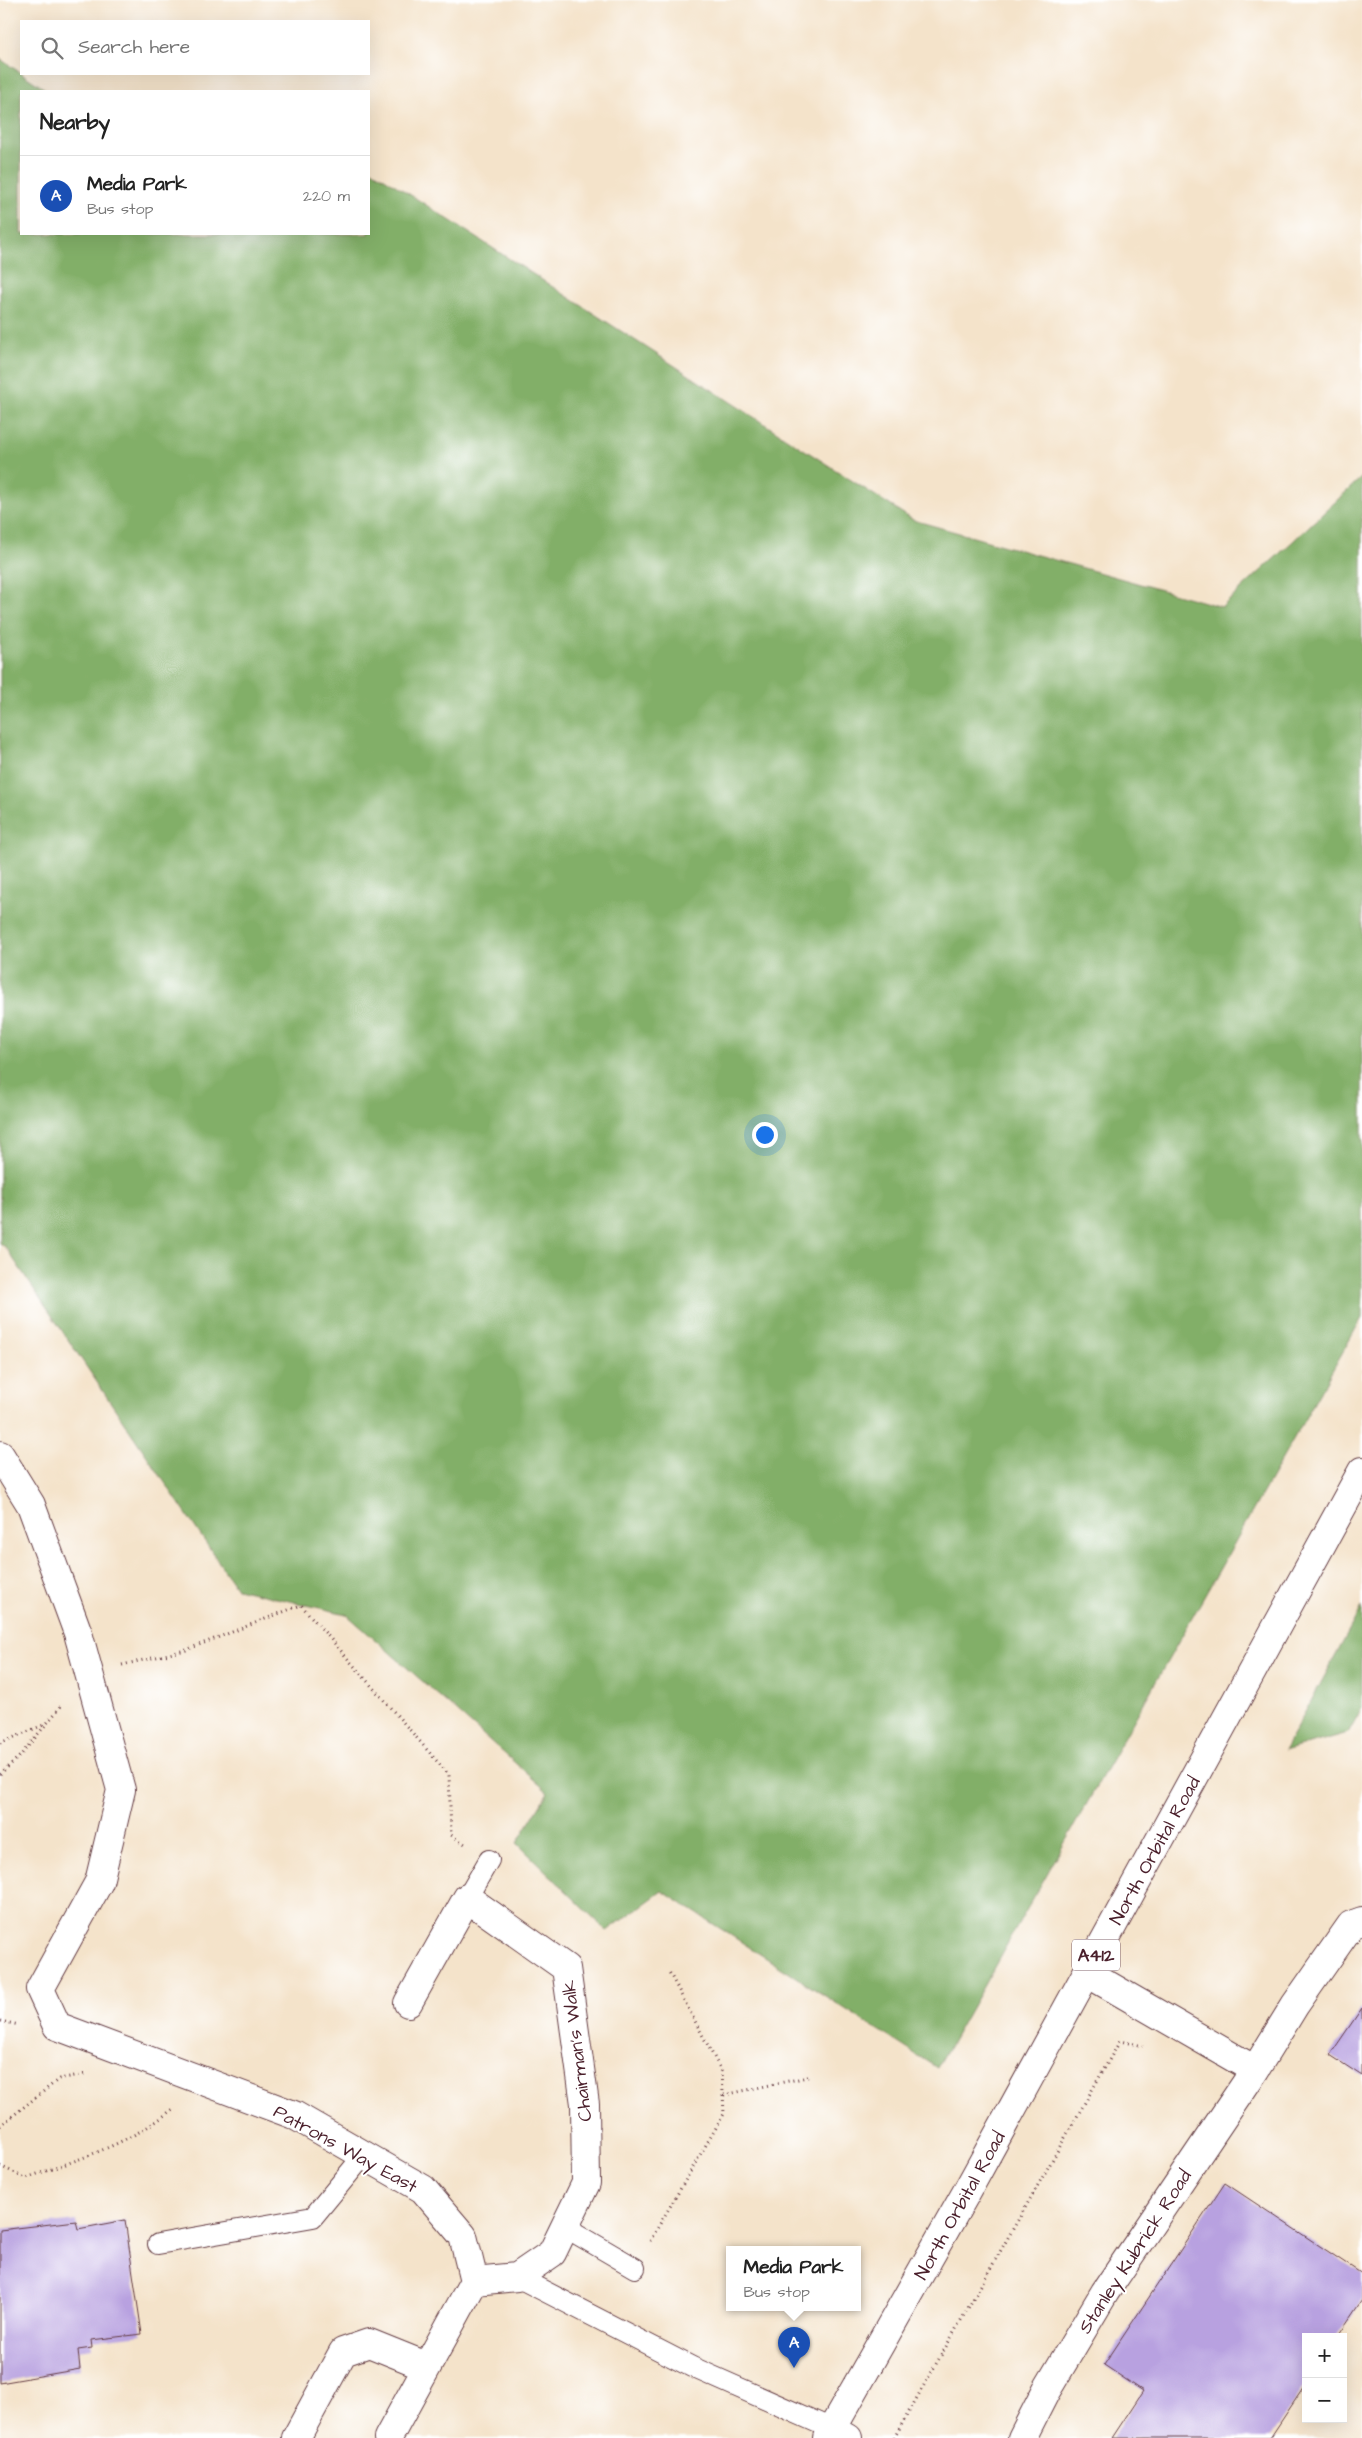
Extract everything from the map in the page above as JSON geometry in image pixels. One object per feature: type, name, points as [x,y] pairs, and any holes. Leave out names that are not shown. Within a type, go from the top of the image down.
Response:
[{"type":"street","points":[[0,1455],[31,1505],[78,1633],[89,1672]]},
{"type":"street","name":"North Orbital Road","points":[[836,2435],[966,2193],[1362,1471]]},
{"type":"street","name":"Patrons Way East","points":[[89,1672],[121,1790],[99,1882],[40,1989],[57,2026],[294,2115],[423,2189],[463,2236],[474,2281]]},
{"type":"street","points":[[408,2003],[467,1898]]},
{"type":"street","name":"Chairman's Walk","points":[[467,1898],[566,1968],[586,2104],[586,2183],[552,2253],[517,2277],[474,2281]]},
{"type":"street","name":"Stanley Kubrick Road","points":[[1022,2438],[1046,2391],[1105,2292],[1255,2070],[1294,2005],[1352,1925],[1362,1921]]},
{"type":"street","points":[[1087,1973],[1255,2070]]},
{"type":"street","points":[[388,2438],[474,2281]]},
{"type":"street","points":[[296,2438],[343,2352],[369,2343],[426,2366]]},
{"type":"lane","points":[[467,1898],[489,1860]]},
{"type":"lane","points":[[158,2244],[313,2217],[364,2155]]},
{"type":"lane","points":[[565,2226],[635,2268]]},
{"type":"lane","points":[[517,2277],[692,2367],[836,2435]]},
{"type":"path","points":[[0,1774],[20,1756],[89,1672],[186,1650],[301,1605],[449,1775],[451,1835],[489,1860]]},
{"type":"path","points":[[0,1742],[46,1724]]},
{"type":"path","points":[[635,2268],[724,2114],[722,2072],[669,1972]]},
{"type":"path","points":[[894,2438],[1120,2041],[1146,2047]]},
{"type":"path","points":[[0,2126],[59,2079],[88,2074]]},
{"type":"path","points":[[724,2095],[812,2076]]},
{"type":"path","points":[[0,2166],[26,2178],[83,2159],[160,2120],[177,2105]]},
{"type":"green space","points":[[0,59],[20,72],[20,75],[24,75],[46,90],[20,90],[20,235],[370,235],[370,169],[913,520],[1222,607],[1362,477],[1362,1318],[937,2068],[662,1891],[607,1931],[517,1843],[548,1792],[346,1614],[237,1589],[6,1248],[0,1243]]},
{"type":"green space","points":[[1362,1607],[1362,1708],[1348,1733],[1284,1751]]},
{"type":"building","points":[[1362,2008],[1362,2076],[1330,2055]]},
{"type":"building","points":[[1225,2183],[1362,2274],[1362,2300],[1340,2333],[1302,2333],[1302,2390],[1270,2438],[1112,2438],[1143,2391],[1104,2365]]},
{"type":"building","points":[[125,2220],[142,2334],[91,2340],[92,2348],[78,2350],[80,2369],[0,2383],[0,2230],[76,2221],[78,2229]]},
{"type":"place","name":"Media Park","points":[[794,2368]]}]
